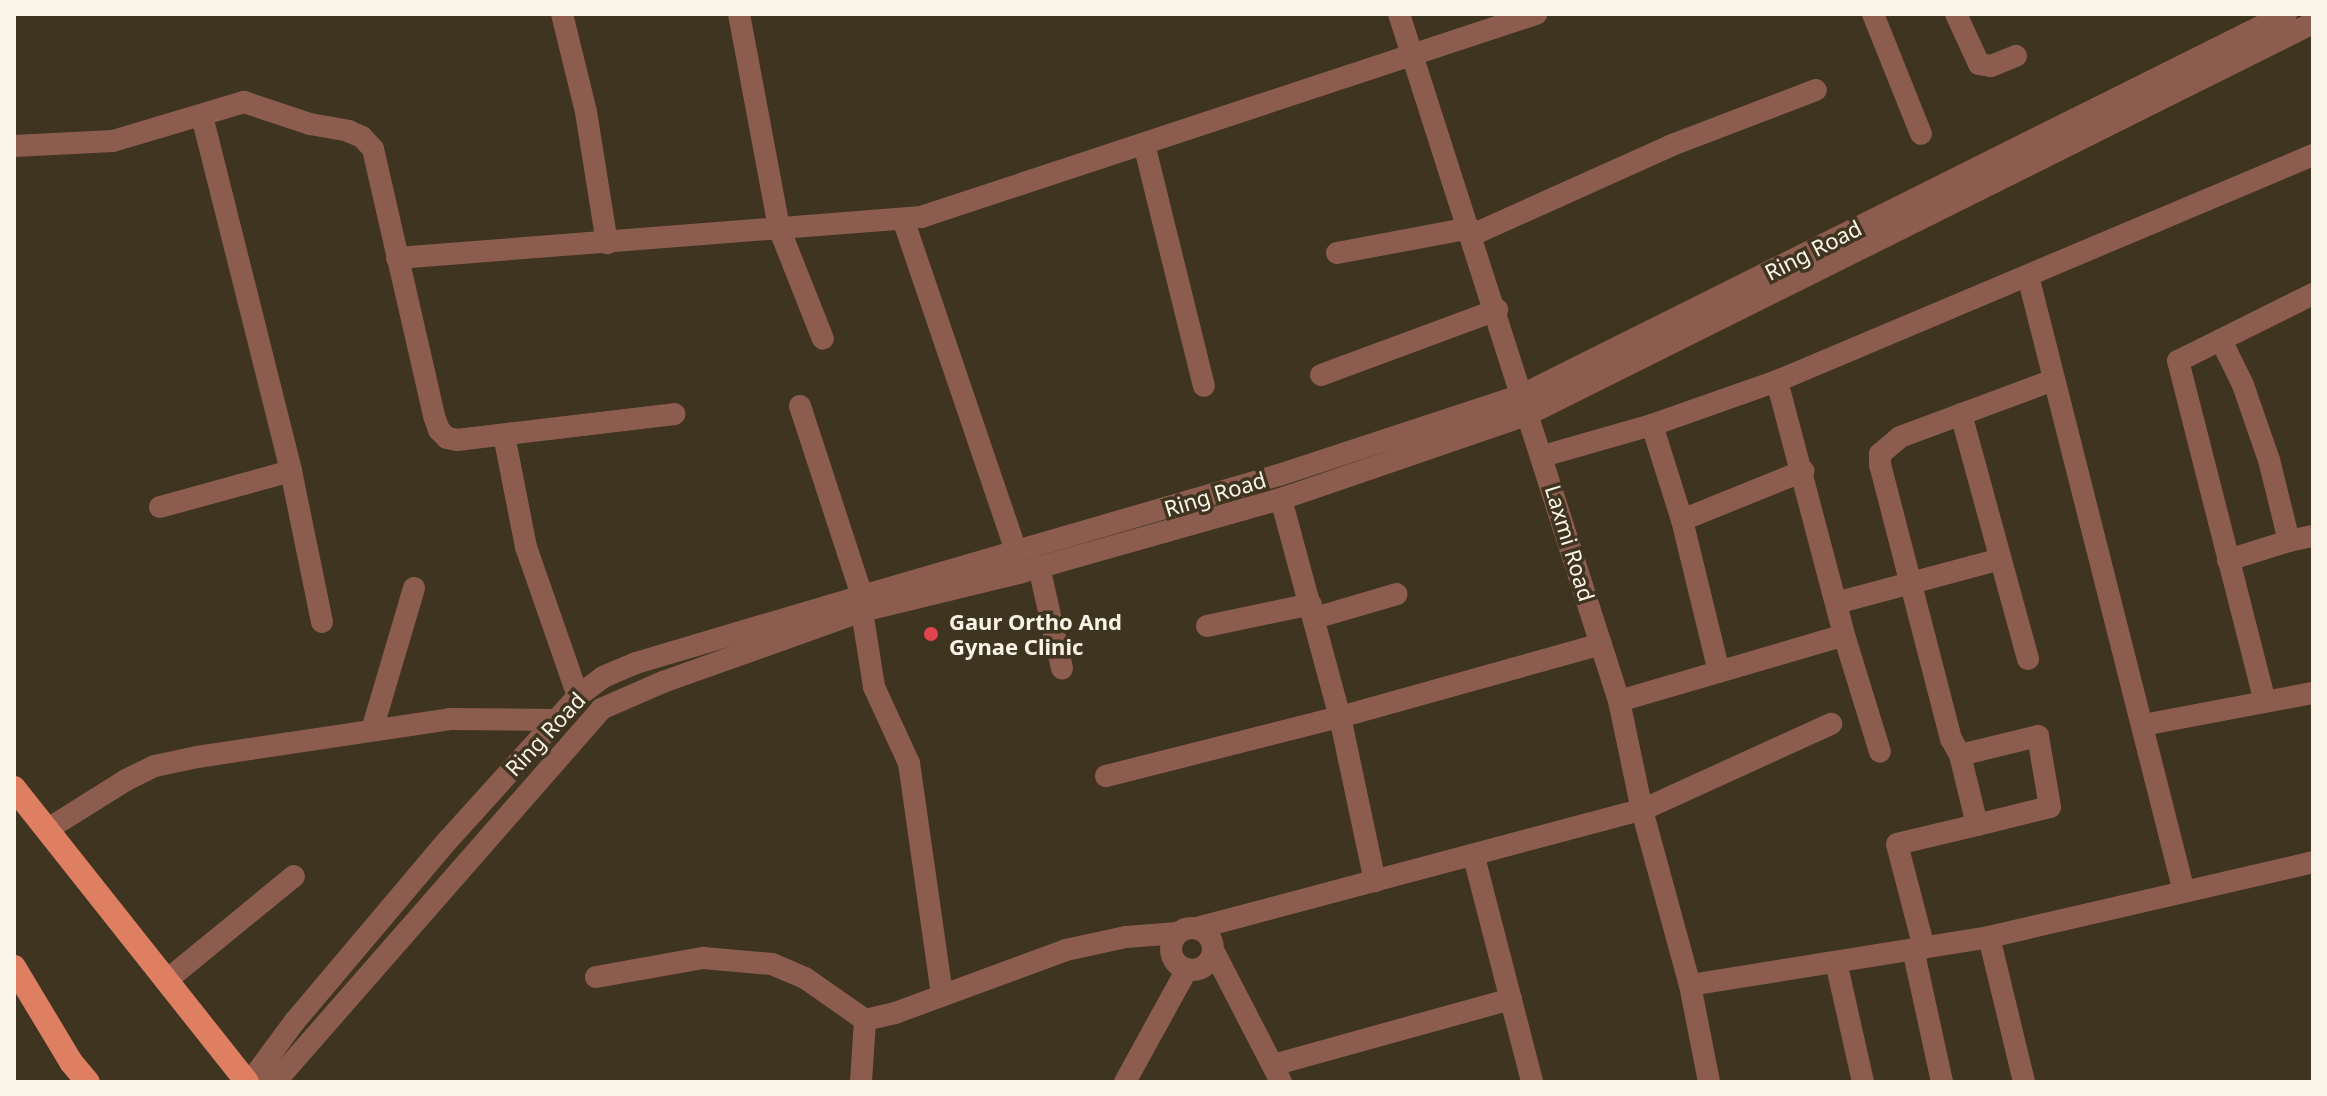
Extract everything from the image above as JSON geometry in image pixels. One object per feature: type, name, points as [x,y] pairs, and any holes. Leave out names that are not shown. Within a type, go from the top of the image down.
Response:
[{"type":"main road","points":[[14,788],[249,1082]]},
{"type":"main road","points":[[14,967],[71,1062],[88,1082]]},
{"type":"street","points":[[562,14],[586,112],[607,243]]},
{"type":"street","points":[[739,14],[779,228],[823,339]]},
{"type":"street","name":"Laxmi Road","points":[[1399,14],[1497,310],[1524,405],[1543,456],[1619,701],[1642,810],[1690,985],[1709,1082]]},
{"type":"street","points":[[397,258],[921,217],[1536,14]]},
{"type":"street","points":[[1873,14],[1921,134]]},
{"type":"street","points":[[1956,14],[1979,64],[1991,66],[2016,56]]},
{"type":"street","name":"Ring Road","points":[[275,1082],[601,709],[862,604],[1279,475],[1524,405],[2286,14]]},
{"type":"street","name":"Ring Road","points":[[249,1082],[339,968],[449,839],[578,696],[603,677],[636,663],[862,604],[1039,567],[1281,499],[1524,405],[2313,23]]},
{"type":"street","points":[[1337,253],[1471,231],[1672,145],[1816,90]]},
{"type":"street","points":[[14,146],[113,141],[244,102],[362,137],[373,149],[439,430],[457,440],[674,414]]},
{"type":"street","points":[[202,116],[291,471],[322,622]]},
{"type":"street","points":[[1144,144],[1204,386]]},
{"type":"street","points":[[1543,456],[1652,425],[1777,381],[2312,160]]},
{"type":"street","points":[[903,219],[1017,554]]},
{"type":"street","points":[[2028,276],[2184,892]]},
{"type":"street","points":[[2265,702],[2178,361],[2313,294]]},
{"type":"street","points":[[1321,375],[1497,310]]},
{"type":"street","points":[[2221,340],[2243,385],[2269,460],[2289,541]]},
{"type":"street","points":[[1977,825],[1960,755],[1951,739],[1910,586],[1880,454],[1900,437],[2053,380]]},
{"type":"street","points":[[1777,381],[1844,635],[1880,752]]},
{"type":"street","points":[[800,406],[862,604],[874,687],[909,763],[942,995]]},
{"type":"street","points":[[1961,414],[2028,659]]},
{"type":"street","points":[[1652,425],[1682,520],[1719,672]]},
{"type":"street","points":[[504,435],[526,547],[578,696]]},
{"type":"street","points":[[160,507],[291,471]]},
{"type":"street","points":[[1682,520],[1803,471]]},
{"type":"street","points":[[1281,499],[1340,717],[1375,881]]},
{"type":"street","points":[[2228,560],[2313,536]]},
{"type":"street","points":[[1836,603],[1910,586],[2000,559]]},
{"type":"street","points":[[1039,567],[1062,668]]},
{"type":"street","points":[[372,730],[414,588]]},
{"type":"street","points":[[1207,626],[1313,611],[1397,594]]},
{"type":"street","points":[[1619,701],[1844,635]]},
{"type":"street","points":[[1106,776],[1340,717],[1601,644]]},
{"type":"street","points":[[2143,725],[2313,693]]},
{"type":"street","points":[[48,829],[126,780],[155,766],[450,719],[557,720]]},
{"type":"street","points":[[865,1020],[942,995],[1027,962],[1101,941],[1188,931],[1642,810],[1831,724]]},
{"type":"street","points":[[1942,1082],[1897,844],[2050,807],[2038,736],[1960,755]]},
{"type":"street","points":[[1474,857],[1532,1082]]},
{"type":"street","points":[[1690,985],[1989,937],[2313,862]]},
{"type":"street","points":[[167,980],[294,876]]},
{"type":"street","points":[[1188,931],[1207,934],[1277,1073],[1511,999]]},
{"type":"street","points":[[1188,931],[1171,950],[1176,962],[1187,969],[1201,967],[1213,950]]},
{"type":"street","points":[[1989,937],[2024,1082]]},
{"type":"street","points":[[596,977],[703,958],[772,964],[805,978],[865,1020]]},
{"type":"street","points":[[1836,962],[1863,1082]]},
{"type":"street","points":[[1125,1082],[1187,969]]},
{"type":"street","points":[[861,1082],[865,1020]]},
{"type":"place","name":"Gaur Ortho And Gynae Clinic","points":[[931,634]]}]
